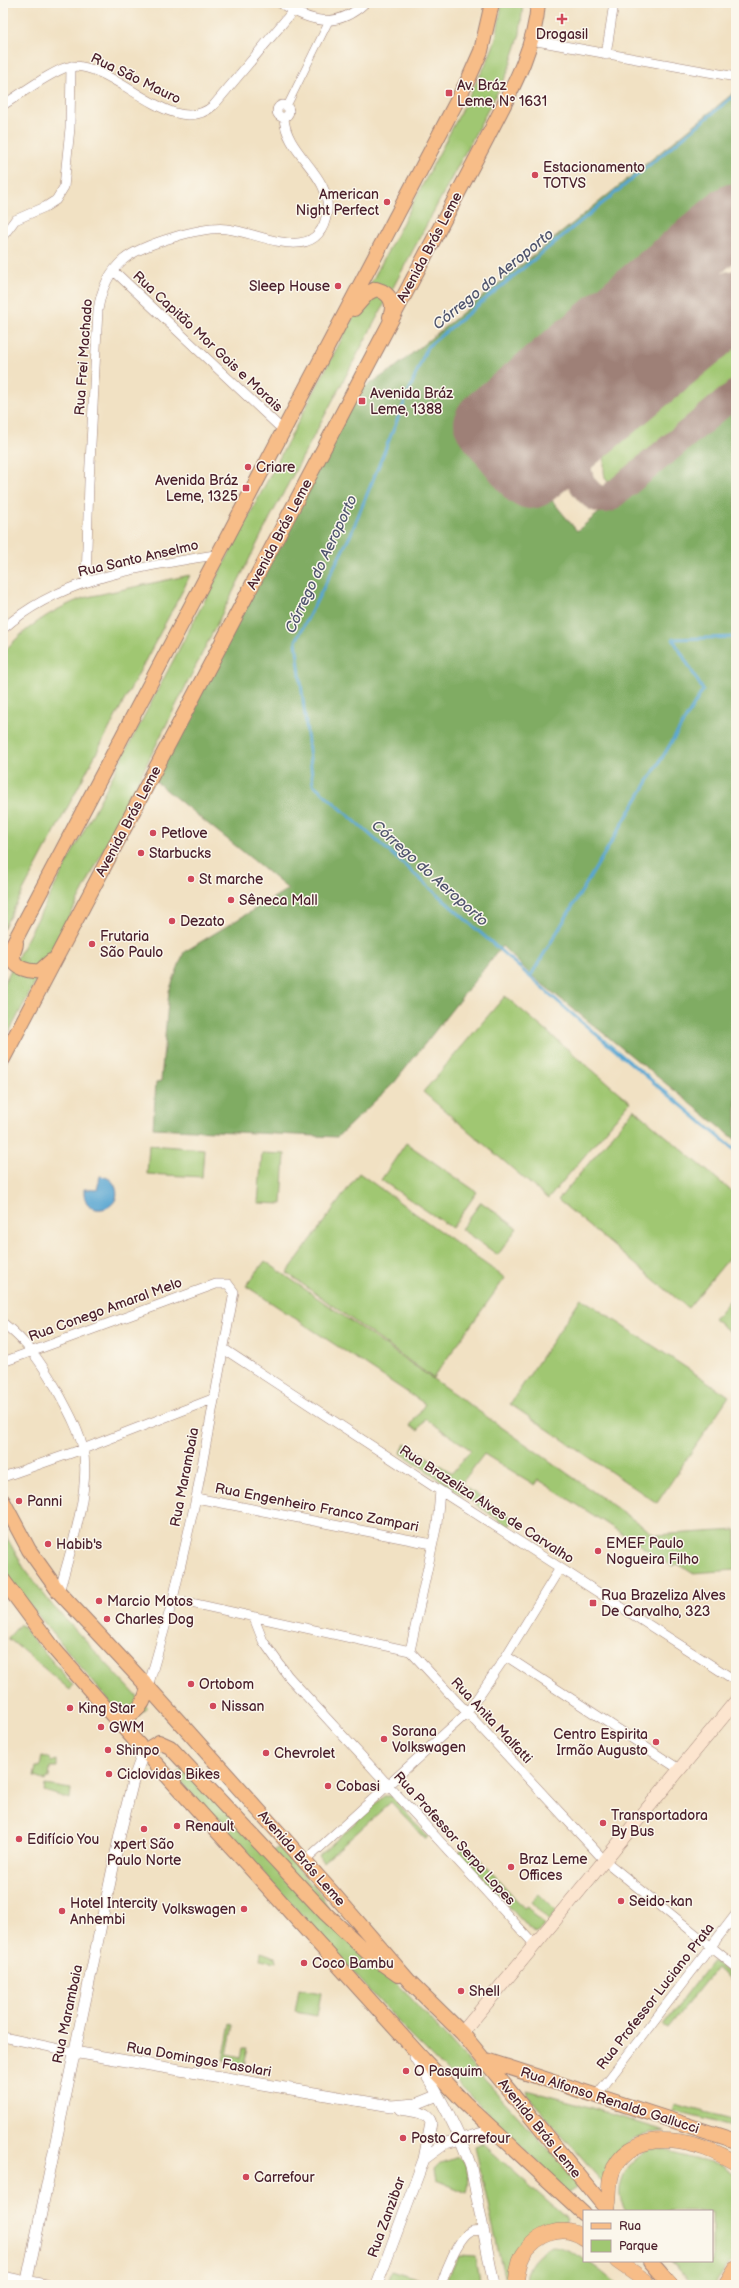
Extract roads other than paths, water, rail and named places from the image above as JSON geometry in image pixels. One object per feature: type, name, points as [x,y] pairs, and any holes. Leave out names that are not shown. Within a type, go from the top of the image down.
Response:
[{"type":"highway","points":[[608,2210],[610,2201],[609,2182],[614,2168],[623,2155],[643,2143],[669,2140],[725,2156],[736,2163]]},
{"type":"highway","points":[[516,2285],[517,2270],[523,2254],[540,2239],[559,2230],[570,2230],[583,2237]]},
{"type":"highway","points":[[618,2262],[649,2284]]},
{"type":"highway","points":[[726,2285],[736,2269]]},
{"type":"main road","points":[[3,963],[220,554],[469,78],[480,51],[492,3]]},
{"type":"main road","name":"Avenida Brás Leme","points":[[3,1059],[487,138],[517,76],[531,40],[538,3]]},
{"type":"main road","points":[[338,328],[363,298],[376,289],[388,295],[393,309],[382,337]]},
{"type":"main road","points":[[15,939],[16,947],[13,956],[16,962],[24,969],[40,971],[55,959]]},
{"type":"main road","name":"Avenida Brás Leme","points":[[3,1501],[29,1550],[59,1592],[148,1686],[305,1861],[409,1981],[462,2033],[608,2210]]},
{"type":"main road","name":"Avenida Brás Leme","points":[[3,1580],[55,1650],[103,1705],[401,2036],[494,2130],[583,2213]]},
{"type":"main road","points":[[103,1705],[119,1715],[130,1715],[144,1700],[148,1686]]},
{"type":"main road","points":[[462,2033],[736,1701]]},
{"type":"main road","points":[[144,1751],[159,1742],[170,1747],[326,1914],[382,1965],[409,1981]]},
{"type":"main road","name":"Rua Alfonso Renaldo Gallucci","points":[[483,2059],[736,2141]]},
{"type":"main road","points":[[629,2262],[649,2284]]},
{"type":"main road","points":[[651,2262],[671,2285]]},
{"type":"main road","points":[[732,2285],[736,2282]]},
{"type":"street","points":[[280,3],[293,12],[314,20],[329,21],[345,17],[365,3]]},
{"type":"street","points":[[606,55],[614,3]]},
{"type":"street","name":"Rua São Mauro","points":[[3,105],[50,76],[71,66],[91,70],[177,114],[196,115],[205,112],[214,105],[293,12]]},
{"type":"street","points":[[287,106],[329,21]]},
{"type":"street","points":[[531,40],[606,55],[736,77]]},
{"type":"street","points":[[3,236],[15,220],[45,207],[56,200],[64,187],[70,128],[71,66]]},
{"type":"street","name":"Rua Frei Machado","points":[[86,582],[89,482],[98,310],[104,286],[123,260],[139,250],[177,237],[210,229],[235,230],[292,244],[311,239],[323,223],[327,212],[326,197],[322,186],[288,136],[284,117],[278,116],[276,109],[282,104],[287,106]]},
{"type":"street","name":"Rua Capitão Mor Gois e Morais","points":[[114,271],[284,431]]},
{"type":"street","name":"Rua Santo Anselmo","points":[[3,629],[31,607],[86,582],[220,554]]},
{"type":"street","name":"Rua Marambaia","points":[[148,1686],[173,1599],[196,1498],[234,1292],[228,1284],[216,1284]]},
{"type":"street","name":"Rua Conego Amaral Melo","points":[[3,1362],[216,1284]]},
{"type":"street","points":[[3,1323],[33,1350],[61,1398],[83,1450],[82,1500],[75,1534],[59,1592]]},
{"type":"street","name":"Rua Brazeliza Alves de Carvalho","points":[[224,1349],[440,1491],[736,1681]]},
{"type":"street","points":[[3,1477],[83,1450],[214,1398]]},
{"type":"street","points":[[173,1599],[410,1651],[438,1515],[440,1491]]},
{"type":"street","name":"Rua Engenheiro Franco Zampari","points":[[196,1498],[432,1544]]},
{"type":"street","points":[[305,1861],[467,1713],[506,1656],[560,1568]]},
{"type":"street","name":"Rua Professor Serpa Lopes","points":[[254,1618],[263,1641],[288,1676],[535,1945]]},
{"type":"street","name":"Rua Anita Malfatti","points":[[410,1651],[604,1860],[736,1967]]},
{"type":"street","points":[[506,1656],[679,1769]]},
{"type":"street","name":"Rua Marambaia","points":[[26,2283],[131,1787],[138,1763],[144,1751]]},
{"type":"street","name":"Rua Professor Luciano Prata","points":[[596,2096],[736,1914]]},
{"type":"street","points":[[401,2036],[438,2095],[460,2138],[471,2167],[494,2285]]},
{"type":"street","name":"Rua Domingos Fasolari","points":[[3,2037],[74,2052],[391,2106],[427,2116],[431,2120],[431,2126]]},
{"type":"street","name":"Rua Domingos Fasolari","points":[[391,2106],[416,2104],[438,2095]]},
{"type":"street","name":"Rua Zanzibar","points":[[377,2285],[424,2159],[431,2126]]},
{"type":"street","points":[[424,2159],[436,2148],[460,2138],[494,2130]]},
{"type":"street","points":[[440,2285],[462,2240],[471,2231],[484,2230]]},
{"type":"street","points":[[3,2276],[26,2283],[46,2285]]},
{"type":"water","points":[[100,1176],[111,1180],[115,1186],[117,1194],[115,1201],[109,1206],[103,1209],[96,1209],[90,1206],[85,1199],[84,1189],[97,1190]]},
{"type":"waterway","name":"Córrego do Aeroporto","points":[[736,94],[427,347],[350,536],[296,641],[313,784],[572,1014],[736,1151]]},
{"type":"waterway","points":[[530,977],[703,690],[673,639],[736,637]]},
{"type":"place","name":"Drogasil","points":[[562,19]]},
{"type":"place","name":"Av. Bráz Leme, Nº 1631","points":[[449,93]]},
{"type":"place","name":"Estacionamento TOTVS","points":[[535,175]]},
{"type":"place","name":"American Night Perfect","points":[[387,202]]},
{"type":"place","name":"Sleep House","points":[[338,286]]},
{"type":"place","name":"Avenida Bráz Leme, 1388","points":[[362,401]]},
{"type":"place","name":"Criare","points":[[248,467]]},
{"type":"place","name":"Avenida Bráz Leme, 1325","points":[[246,488]]},
{"type":"place","name":"Petlove","points":[[153,833]]},
{"type":"place","name":"Starbucks","points":[[141,853]]},
{"type":"place","name":"St marche","points":[[191,879]]},
{"type":"place","name":"Sêneca Mall","points":[[231,900]]},
{"type":"place","name":"Dezato","points":[[172,921]]},
{"type":"place","name":"Frutaria São Paulo","points":[[92,944]]},
{"type":"place","name":"Panni","points":[[19,1501]]},
{"type":"place","name":"Habib's","points":[[48,1544]]},
{"type":"place","name":"EMEF Paulo Nogueira Filho","points":[[598,1551]]},
{"type":"place","name":"Marcio Motos","points":[[99,1601]]},
{"type":"place","name":"Rua Brazeliza Alves De Carvalho, 323","points":[[593,1603]]},
{"type":"place","name":"Charles Dog","points":[[107,1619]]},
{"type":"place","name":"Ortobom","points":[[191,1684]]},
{"type":"place","name":"Nissan","points":[[213,1706]]},
{"type":"place","name":"King Star","points":[[70,1708]]},
{"type":"place","name":"GWM","points":[[101,1727]]},
{"type":"place","name":"Sorana Volkswagen","points":[[384,1739]]},
{"type":"place","name":"Centro Espirita Irmão Augusto","points":[[656,1742]]},
{"type":"place","name":"Shinpo","points":[[108,1750]]},
{"type":"place","name":"Chevrolet","points":[[266,1753]]},
{"type":"place","name":"Ciclovidas Bikes","points":[[109,1774]]},
{"type":"place","name":"Cobasi","points":[[328,1786]]},
{"type":"place","name":"Transportadora By Bus","points":[[603,1823]]},
{"type":"place","name":"Renault","points":[[177,1826]]},
{"type":"place","name":"xpert São Paulo Norte","points":[[144,1829]]},
{"type":"place","name":"Edifício You","points":[[19,1839]]},
{"type":"place","name":"Braz Leme Offices","points":[[511,1867]]},
{"type":"place","name":"Seido-kan","points":[[621,1901]]},
{"type":"place","name":"Volkswagen","points":[[244,1909]]},
{"type":"place","name":"Hotel Intercity Anhembi","points":[[62,1911]]},
{"type":"place","name":"Coco Bambu","points":[[304,1963]]},
{"type":"place","name":"Shell","points":[[461,1991]]},
{"type":"place","name":"O Pasquim","points":[[406,2071]]},
{"type":"place","name":"Posto Carrefour","points":[[403,2138]]},
{"type":"place","name":"Carrefour","points":[[246,2177]]}]
